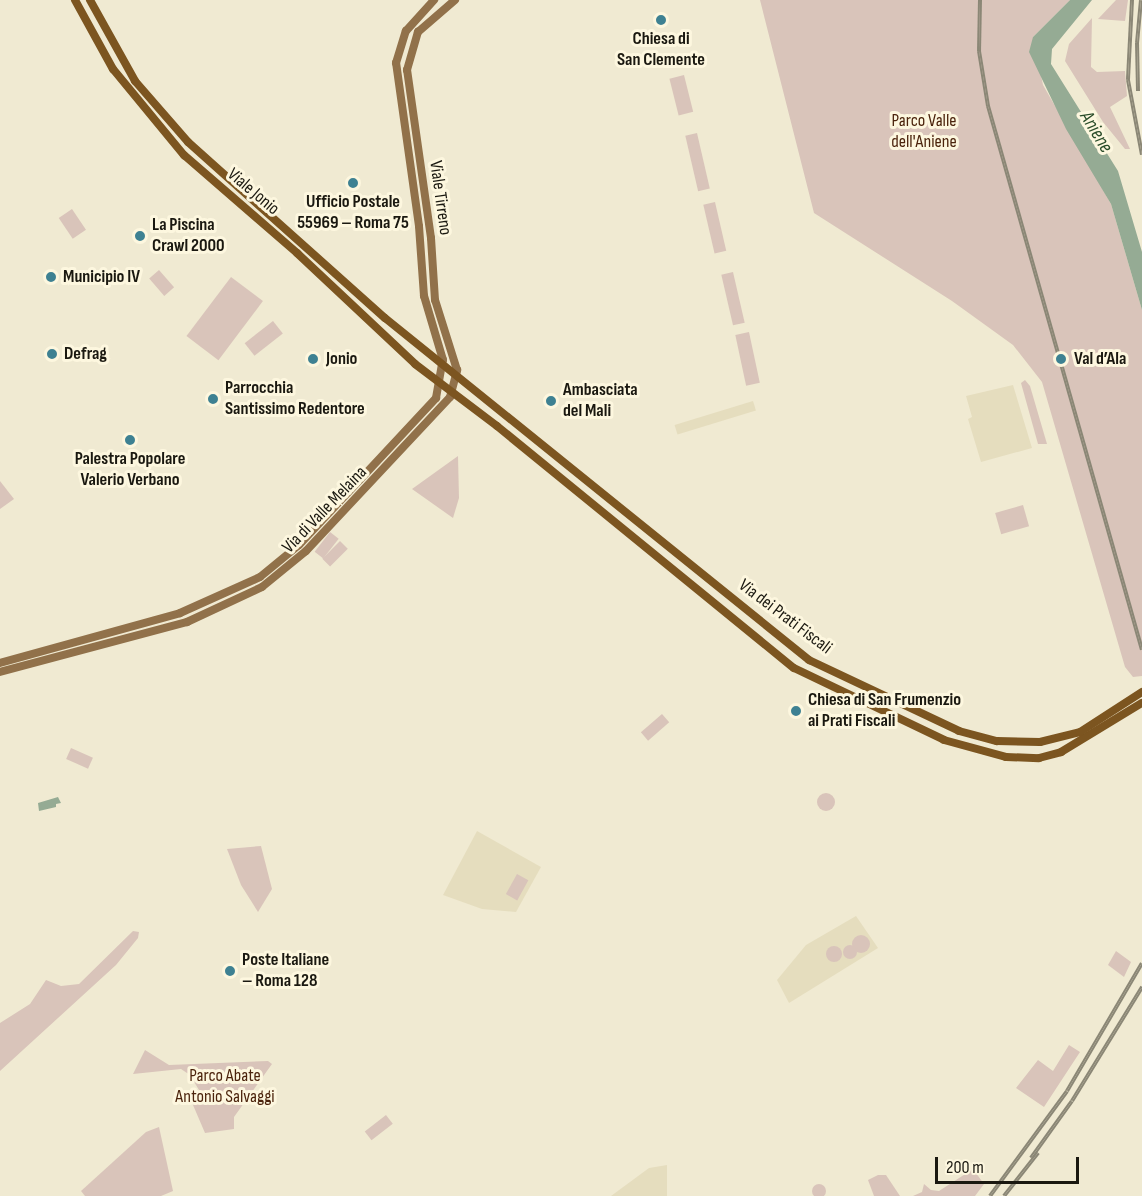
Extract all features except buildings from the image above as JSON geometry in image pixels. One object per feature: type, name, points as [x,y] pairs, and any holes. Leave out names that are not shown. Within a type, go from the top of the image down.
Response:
[{"type":"main road","name":"Viale Jonio","points":[[75,0],[113,69],[184,154],[440,384],[454,391]]},
{"type":"main road","name":"Viale Jonio","points":[[90,0],[132,76],[188,142],[385,318],[458,374]]},
{"type":"main road","name":"Viale Tirreno","points":[[434,0],[402,39],[397,55],[427,310],[443,363]]},
{"type":"main road","name":"Viale Tirreno","points":[[455,0],[430,18],[414,41],[407,64],[437,309],[458,374]]},
{"type":"main road","points":[[440,384],[443,363]]},
{"type":"main road","points":[[454,391],[458,374]]},
{"type":"main road","name":"Via dei Prati Fiscali","points":[[458,374],[782,640],[830,671],[959,731],[1005,742],[1040,742],[1080,732],[1142,692]]},
{"type":"main road","name":"Via di Valle Melaina","points":[[95,643],[183,612],[250,583],[283,561],[424,413],[440,384]]},
{"type":"main road","name":"Via di Valle Melaina","points":[[95,643],[194,620],[255,591],[291,566],[429,423],[454,391]]},
{"type":"main road","name":"Via dei Prati Fiscali","points":[[454,391],[786,662],[851,698],[970,750],[1024,758],[1049,756],[1072,747],[1142,703]]},
{"type":"main road","points":[[0,663],[95,643]]},
{"type":"main road","points":[[0,672],[95,643]]},
{"type":"shaded area","points":[[1070,0],[1092,0],[1052,49],[1051,64],[1118,171],[1142,252],[1142,310],[1111,204],[1066,129],[1029,52],[1033,37]]},
{"type":"shaded area","points":[[1013,385],[1032,448],[981,462],[968,419],[972,417],[966,396]]},
{"type":"shaded area","points":[[753,401],[756,411],[678,435],[675,425]]},
{"type":"shaded area","points":[[58,797],[61,803],[56,804],[56,807],[39,811],[38,803]]},
{"type":"shaded area","points":[[477,831],[541,867],[516,912],[482,909],[443,895]]},
{"type":"shaded area","points":[[856,916],[878,948],[789,1003],[777,980],[806,945]]},
{"type":"shaded area","points":[[667,1165],[667,1196],[611,1196],[649,1168]]},
{"type":"green space","name":"Parco Valle dell'Aniene","points":[[760,0],[1070,0],[1033,37],[1043,85],[1111,204],[1142,310],[1142,676],[1133,677],[1125,667],[1042,382],[1013,345],[952,301],[814,213]]},
{"type":"green space","points":[[1116,0],[1128,0],[1125,21],[1098,19]]},
{"type":"green space","points":[[1092,18],[1091,67],[1097,72],[1125,71],[1127,96],[1110,107],[1130,149],[1125,149],[1103,122],[1065,61],[1069,44]]},
{"type":"green space","points":[[684,75],[693,112],[679,116],[669,79]]},
{"type":"green space","points":[[697,133],[710,189],[698,191],[685,136]]},
{"type":"green space","points":[[715,202],[726,251],[715,253],[703,205]]},
{"type":"green space","points":[[72,209],[86,230],[73,239],[59,218]]},
{"type":"green space","points":[[159,270],[174,287],[164,296],[149,279]]},
{"type":"green space","points":[[733,272],[745,323],[733,325],[721,275]]},
{"type":"green space","points":[[231,277],[263,301],[218,360],[186,336]]},
{"type":"green space","points":[[273,321],[283,334],[254,356],[245,343]]},
{"type":"green space","points":[[749,332],[760,383],[746,386],[735,335]]},
{"type":"green space","points":[[1025,380],[1030,386],[1047,444],[1038,444],[1021,383]]},
{"type":"green space","points":[[458,456],[459,498],[453,518],[412,489]]},
{"type":"green space","points":[[0,481],[14,499],[0,509]]},
{"type":"green space","points":[[1023,505],[1029,526],[1001,534],[995,513]]},
{"type":"green space","points":[[330,532],[339,539],[323,558],[315,552]]},
{"type":"green space","points":[[340,541],[348,549],[330,566],[322,559]]},
{"type":"green space","points":[[662,714],[669,722],[648,741],[641,732]]},
{"type":"green space","points":[[71,748],[93,758],[88,769],[66,759]]},
{"type":"green space","points":[[826,793],[832,796],[835,802],[832,808],[826,811],[820,808],[817,802],[820,796]]},
{"type":"green space","points":[[261,846],[272,889],[258,912],[241,885],[227,849]]},
{"type":"green space","points":[[517,874],[528,880],[517,900],[506,894]]},
{"type":"green space","points":[[133,931],[139,932],[138,938],[116,965],[0,1071],[0,1023],[30,1004],[46,980],[61,986],[79,984]]},
{"type":"green space","points":[[861,935],[867,938],[870,944],[867,950],[861,953],[855,950],[852,944],[855,938]]},
{"type":"green space","points":[[847,945],[853,945],[857,952],[853,959],[847,959],[843,955],[843,949]]},
{"type":"green space","points":[[834,946],[842,954],[834,962],[826,954]]},
{"type":"green space","points":[[1116,951],[1131,962],[1124,977],[1108,965]]},
{"type":"green space","points":[[1069,1045],[1080,1052],[1044,1107],[1016,1088],[1038,1060],[1053,1071]]},
{"type":"green space","name":"Parco Abate Antonio Salvaggi","points":[[145,1050],[169,1065],[268,1061],[272,1064],[234,1117],[234,1129],[205,1133],[190,1098],[199,1090],[190,1075],[181,1069],[133,1074]]},
{"type":"green space","points":[[386,1115],[393,1124],[371,1140],[365,1132]]},
{"type":"green space","points":[[159,1127],[173,1191],[161,1196],[85,1196],[81,1191],[146,1132]]},
{"type":"green space","points":[[973,1169],[984,1184],[975,1196],[913,1196],[922,1192],[924,1184],[931,1190],[939,1191]]},
{"type":"green space","points":[[878,1175],[886,1175],[900,1196],[874,1196],[868,1180]]},
{"type":"green space","points":[[819,1184],[824,1186],[826,1191],[824,1196],[819,1198],[814,1196],[812,1191],[814,1186]]},
{"type":"railway","points":[[980,0],[979,51],[988,106],[1142,650]]},
{"type":"railway","points":[[1132,0],[1128,80],[1142,155]]},
{"type":"railway","points":[[1138,91],[1137,43],[1141,0]]},
{"type":"railway","points":[[990,1196],[1067,1091],[1142,963]]},
{"type":"railway","points":[[1031,1158],[1072,1101],[1142,987]]},
{"type":"railway","points":[[1004,1196],[1038,1153]]},
{"type":"place","name":"Chiesa di San Clemente","points":[[661,20]]},
{"type":"place","name":"Ufficio Postale 55969 – Roma 75","points":[[353,183]]},
{"type":"place","name":"La Piscina Crawl 2000","points":[[140,236]]},
{"type":"place","name":"Municipio IV","points":[[51,277]]},
{"type":"place","name":"Defrag","points":[[52,354]]},
{"type":"place","name":"Jonio","points":[[313,359]]},
{"type":"place","name":"Val d’Ala","points":[[1061,359]]},
{"type":"place","name":"Parrocchia Santissimo Redentore","points":[[213,399]]},
{"type":"place","name":"Ambasciata del Mali","points":[[551,401]]},
{"type":"place","name":"Palestra Popolare Valerio Verbano","points":[[130,440]]},
{"type":"place","name":"Chiesa di San Frumenzio ai Prati Fiscali","points":[[796,711]]},
{"type":"place","name":"Poste Italiane – Roma 128","points":[[230,971]]},
{"type":"water label","name":"Aniene","points":[[1096,132]]}]
